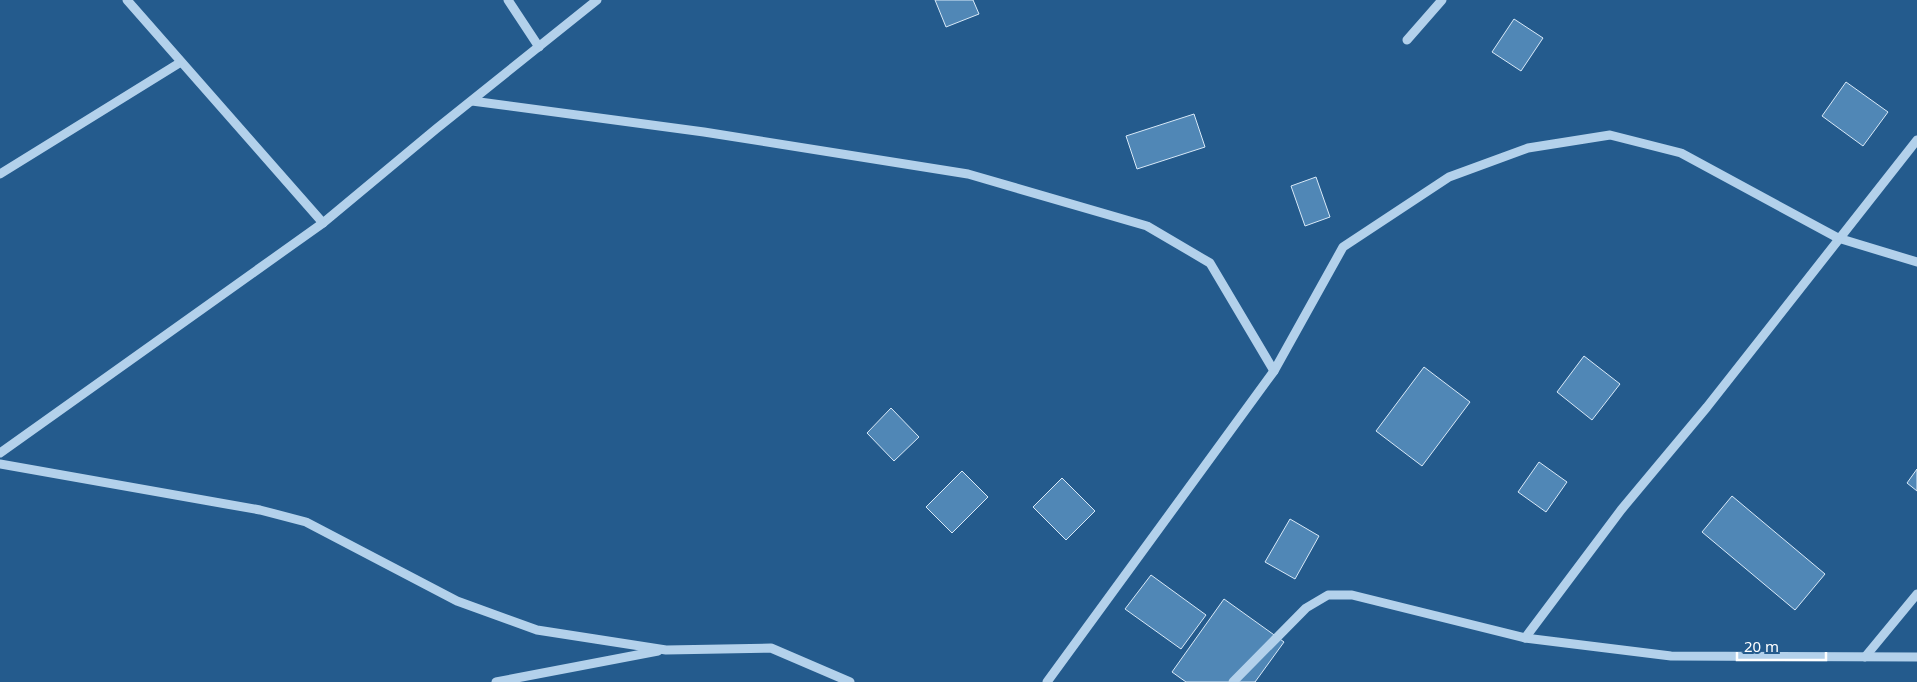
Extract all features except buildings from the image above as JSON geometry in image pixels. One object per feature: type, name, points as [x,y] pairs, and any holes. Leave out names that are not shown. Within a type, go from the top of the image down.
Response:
[{"type":"street","points":[[126,0],[323,223]]},
{"type":"street","points":[[508,0],[539,47]]},
{"type":"street","points":[[0,453],[323,223],[597,0]]},
{"type":"street","points":[[1407,40],[1442,0]]},
{"type":"street","points":[[0,174],[181,62]]},
{"type":"street","points":[[472,101],[704,132],[968,174],[1147,226],[1210,263],[1274,371]]},
{"type":"street","points":[[1047,682],[1274,371],[1342,247],[1449,177],[1528,148],[1610,136],[1681,153],[1838,238],[1917,262]]},
{"type":"street","points":[[1525,638],[1621,510],[1707,407],[1838,238],[1917,140]]},
{"type":"street","points":[[0,464],[260,510],[306,522],[457,600],[494,615],[538,630],[666,650]]},
{"type":"street","points":[[1865,657],[1917,594]]},
{"type":"street","points":[[1233,682],[1306,608],[1328,595],[1352,595],[1525,638],[1671,656],[1917,657]]},
{"type":"street","points":[[496,682],[666,650],[771,648],[850,682]]}]
